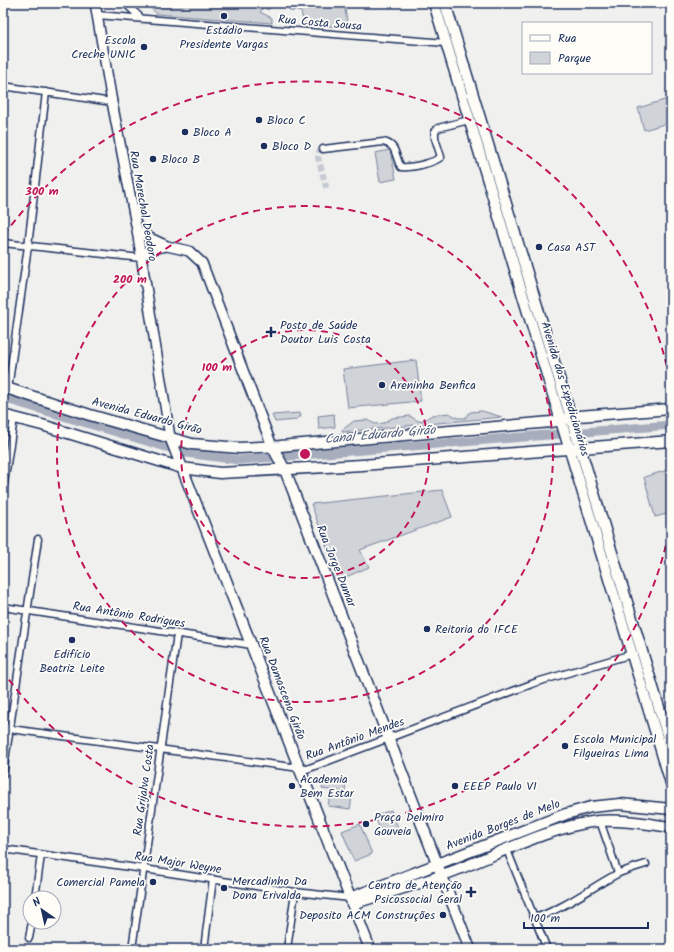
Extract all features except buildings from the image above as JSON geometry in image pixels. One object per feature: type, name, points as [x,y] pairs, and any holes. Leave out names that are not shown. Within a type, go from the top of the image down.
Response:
[{"type":"main road","name":"Avenida dos Expedicionários","points":[[434,3],[504,232],[671,747]]},
{"type":"main road","name":"Avenida dos Expedicionários","points":[[445,3],[515,230],[566,423]]},
{"type":"main road","points":[[504,232],[515,230]]},
{"type":"main road","name":"Avenida Eduardo Girão","points":[[5,388],[90,415],[174,447],[192,444],[239,448],[278,458],[573,444],[671,441]]},
{"type":"main road","name":"Avenida Eduardo Girão","points":[[3,415],[42,425],[182,468],[220,473],[278,458],[566,423],[580,416],[671,409]]},
{"type":"main road","name":"Avenida dos Expedicionários","points":[[573,444],[632,654],[671,783]]},
{"type":"main road","name":"Rua Damasceno Girão","points":[[174,447],[370,949]]},
{"type":"main road","name":"Rua Jorge Dumar","points":[[278,458],[470,949]]},
{"type":"main road","name":"Avenida Borges de Melo","points":[[351,901],[437,864],[566,814],[591,807],[620,804],[671,809]]},
{"type":"main road","name":"Avenida Borges de Melo","points":[[351,901],[442,876],[558,830],[600,821],[626,821],[671,827]]},
{"type":"street","name":"Rua Marechal Deodoro","points":[[95,3],[112,102],[137,230],[174,447]]},
{"type":"street","points":[[125,3],[142,19]]},
{"type":"street","name":"Rua Costa Sousa","points":[[97,15],[446,43]]},
{"type":"street","points":[[3,86],[112,102]]},
{"type":"street","points":[[5,388],[28,246],[46,92]]},
{"type":"street","points":[[323,149],[383,142],[389,143],[394,148],[401,167],[408,168],[437,160],[441,157],[435,131],[438,128],[469,120]]},
{"type":"street","name":"Rua Jorge Dumar","points":[[137,230],[167,246],[189,251],[202,263],[278,458]]},
{"type":"street","points":[[3,243],[141,258],[144,253],[149,250],[167,246]]},
{"type":"street","points":[[3,490],[14,418]]},
{"type":"street","points":[[3,774],[38,539]]},
{"type":"street","name":"Rua Antônio Rodrigues","points":[[3,607],[252,646]]},
{"type":"street","name":"Rua Grijalva Costa","points":[[132,949],[177,634]]},
{"type":"street","name":"Rua Antônio Mendes","points":[[3,728],[307,769],[537,682],[632,654]]},
{"type":"street","points":[[600,821],[618,874]]},
{"type":"street","name":"Rua Major Weyne","points":[[3,849],[144,868],[351,901]]},
{"type":"street","points":[[507,850],[547,949]]},
{"type":"street","points":[[36,890],[41,855]]},
{"type":"street","points":[[535,918],[551,913],[568,904],[618,874],[646,864]]},
{"type":"street","points":[[204,949],[213,879]]},
{"type":"street","points":[[287,949],[295,892]]},
{"type":"street","points":[[30,938],[31,930]]},
{"type":"green space","name":"Estádio Presidente Vargas","points":[[145,3],[344,3],[348,27],[304,25],[301,12],[294,10],[292,12],[283,6],[276,6],[267,10],[264,6],[260,12],[272,18],[272,23],[157,14]]},
{"type":"green space","points":[[671,98],[671,122],[644,130],[638,108]]},
{"type":"green space","points":[[390,150],[396,179],[380,182],[375,153]]},
{"type":"green space","name":"Areninha Benfica","points":[[416,360],[421,401],[348,408],[343,369]]},
{"type":"green space","points":[[482,411],[502,417],[342,432],[342,430],[354,421],[367,420],[375,424],[384,423],[392,418],[410,416],[418,421],[424,420],[432,415],[449,413],[458,418],[465,418],[470,412]]},
{"type":"green space","points":[[300,413],[301,417],[298,417],[296,420],[275,422],[272,415]]},
{"type":"green space","points":[[334,414],[335,427],[319,429],[318,416]]},
{"type":"green space","points":[[671,469],[671,513],[655,517],[644,477]]},
{"type":"green space","points":[[442,490],[452,517],[360,550],[369,567],[339,580],[311,504]]},
{"type":"green space","points":[[324,779],[346,781],[345,792],[322,789]]},
{"type":"green space","points":[[330,794],[352,797],[350,809],[328,806]]},
{"type":"green space","points":[[391,810],[398,828],[382,835],[375,816]]},
{"type":"green space","points":[[360,824],[372,854],[354,861],[342,831]]},
{"type":"waterway","name":"Canal Eduardo Girão","points":[[3,398],[186,453],[239,460],[671,425]]},
{"type":"tunnel","points":[[323,149],[319,152],[318,157],[327,190]]},
{"type":"place","name":"Estádio Presidente Vargas","points":[[224,16]]},
{"type":"place","name":"Escola Creche UNIC","points":[[144,47]]},
{"type":"place","name":"Bloco C","points":[[259,120]]},
{"type":"place","name":"Bloco A","points":[[185,132]]},
{"type":"place","name":"Bloco D","points":[[264,146]]},
{"type":"place","name":"Bloco B","points":[[153,159]]},
{"type":"place","name":"Casa AST","points":[[539,247]]},
{"type":"place","name":"Posto de Saúde Doutor Luis Costa","points":[[271,332]]},
{"type":"place","name":"Areninha Benfica","points":[[382,385]]},
{"type":"place","name":"Reitoria do IFCE","points":[[427,629]]},
{"type":"place","name":"Edifício Beatriz Leite","points":[[72,640]]},
{"type":"place","name":"Escola Municipal Filgueiras Lima","points":[[565,746]]},
{"type":"place","name":"Academia Bem Estar","points":[[292,786]]},
{"type":"place","name":"EEEP Paulo VI","points":[[455,786]]},
{"type":"place","name":"Praça Delmiro Gouveia","points":[[366,824]]},
{"type":"place","name":"Comercial Pamela","points":[[153,882]]},
{"type":"place","name":"Mercadinho Da Dona Erivalda","points":[[224,888]]},
{"type":"place","name":"Centro de Atenção Psicossocial Geral","points":[[471,892]]},
{"type":"place","name":"Deposito ACM Construções","points":[[443,915]]}]
